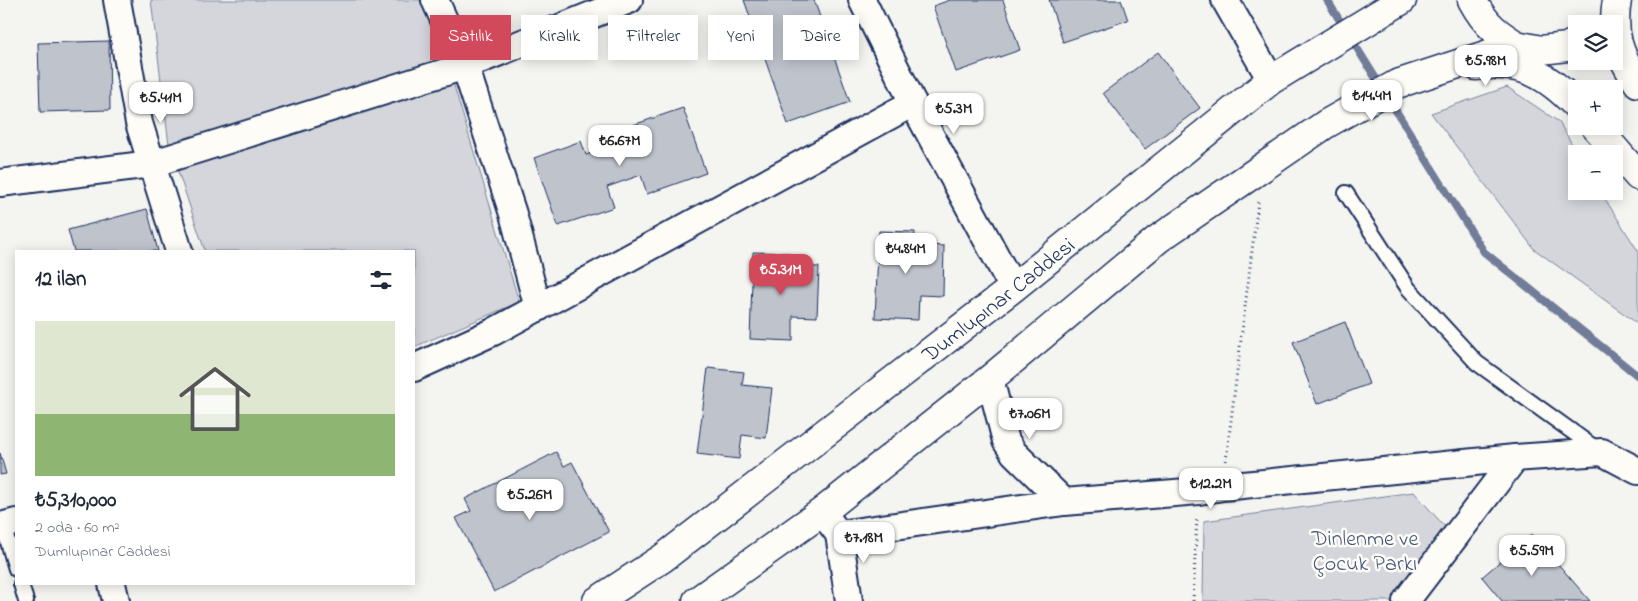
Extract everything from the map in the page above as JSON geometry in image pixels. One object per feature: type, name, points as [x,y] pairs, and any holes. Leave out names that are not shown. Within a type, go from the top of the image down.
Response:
[{"type":"main road","name":"Dumlupınar Caddesi","points":[[597,601],[663,558],[1013,288],[1272,80],[1402,0]]},
{"type":"main road","points":[[1472,0],[1482,18],[1497,34],[1553,67],[1568,91]]},
{"type":"main road","points":[[1608,15],[1616,0]]},
{"type":"main road","points":[[1616,0],[1613,20],[1617,43],[1625,65],[1638,83]]},
{"type":"main road","points":[[697,601],[822,512],[990,379],[1158,239],[1326,124],[1397,84],[1516,45],[1541,50],[1568,46]]},
{"type":"main road","points":[[1397,84],[1479,66],[1508,65],[1539,73],[1568,96]]},
{"type":"main road","points":[[1603,135],[1638,176]]},
{"type":"street","points":[[117,0],[139,123],[179,250]]},
{"type":"street","points":[[435,0],[465,66],[513,214],[538,308]]},
{"type":"street","points":[[0,183],[151,164],[465,66],[629,0]]},
{"type":"street","points":[[862,0],[913,103],[1013,288]]},
{"type":"street","points":[[1225,0],[1272,80]]},
{"type":"street","points":[[415,368],[493,332],[913,103]]},
{"type":"street","points":[[990,379],[1006,441],[1014,453],[1064,502]]},
{"type":"street","points":[[839,534],[1064,502],[1514,458],[1602,452],[1638,471]]},
{"type":"street","points":[[1406,601],[1514,458]]},
{"type":"street","points":[[822,512],[839,534],[849,601]]},
{"type":"street","points":[[112,585],[116,601]]},
{"type":"lane","points":[[1346,193],[1408,288],[1477,363],[1602,452]]},
{"type":"lane","points":[[6,524],[15,564]]},
{"type":"lane","points":[[21,585],[26,601]]},
{"type":"path","points":[[1193,601],[1263,167]]},
{"type":"green space","points":[[151,0],[420,0],[430,22],[430,60],[446,60],[519,302],[415,347],[415,250],[205,250],[169,145]]},
{"type":"green space","points":[[1507,87],[1559,122],[1573,145],[1568,145],[1568,200],[1606,200],[1638,251],[1638,324],[1534,249],[1431,113]]},
{"type":"green space","name":"Dinlenme ve Çocuk Parkı","points":[[1414,492],[1446,528],[1394,595],[1393,601],[1203,601],[1204,521]]},
{"type":"building","points":[[744,0],[814,0],[819,15],[783,15],[783,60],[835,60],[850,102],[788,124],[765,60],[773,60],[773,15],[749,15]]},
{"type":"building","points":[[950,0],[1003,0],[1020,50],[956,72],[933,6]]},
{"type":"building","points":[[1049,0],[1121,0],[1128,20],[1063,42]]},
{"type":"building","points":[[109,41],[110,110],[40,112],[38,43]]},
{"type":"building","points":[[1158,52],[1200,108],[1145,149],[1103,93]]},
{"type":"building","points":[[683,108],[706,173],[647,194],[641,175],[607,187],[614,207],[558,226],[534,158],[581,141],[586,155],[637,137],[633,125]]},
{"type":"building","points":[[147,209],[158,250],[74,250],[68,230]]},
{"type":"building","points":[[879,231],[915,232],[914,244],[944,246],[943,296],[919,295],[918,320],[875,318]]},
{"type":"building","points":[[753,252],[789,253],[789,266],[819,267],[817,317],[793,316],[793,341],[750,339]]},
{"type":"building","points":[[1345,322],[1369,384],[1317,404],[1293,342]]},
{"type":"building","points":[[708,368],[744,372],[742,385],[772,388],[766,438],[742,435],[739,459],[697,454]]},
{"type":"building","points":[[556,452],[564,466],[572,462],[609,532],[494,592],[456,518],[471,511],[465,499]]},
{"type":"building","points":[[0,453],[6,474],[0,475]]},
{"type":"building","points":[[1532,534],[1590,601],[1502,601],[1482,577]]},
{"type":"waterway","points":[[1327,0],[1484,252],[1638,376]]}]
